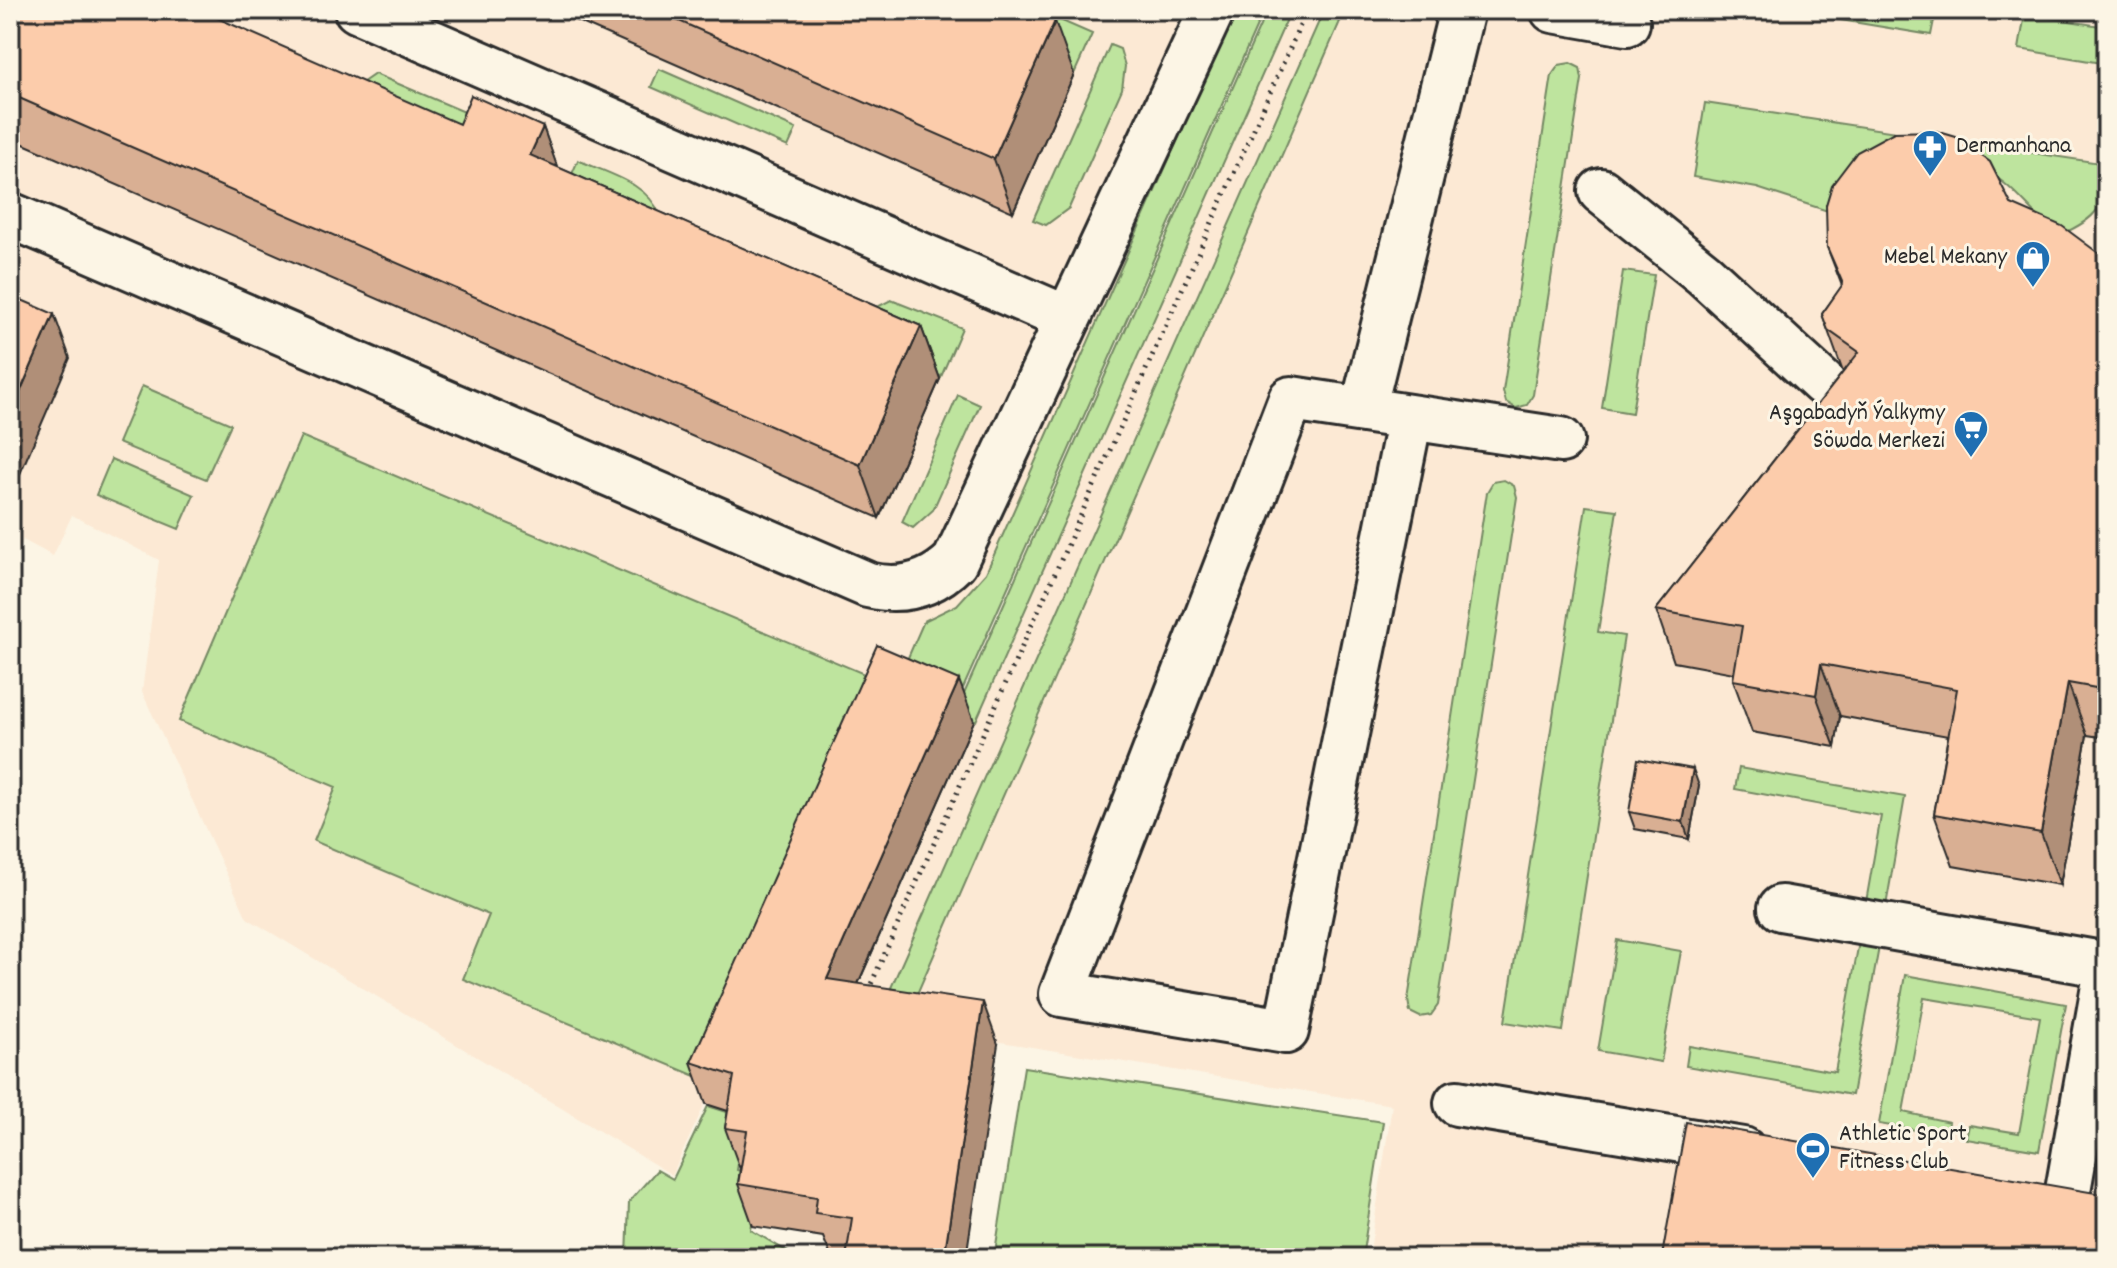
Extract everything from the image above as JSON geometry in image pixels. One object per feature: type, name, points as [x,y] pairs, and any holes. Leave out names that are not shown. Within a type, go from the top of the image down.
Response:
[{"type":"lane","points":[[357,10],[1068,319]]},
{"type":"lane","points":[[1363,410],[1462,10]]},
{"type":"lane","points":[[1553,10],[1627,23]]},
{"type":"lane","points":[[10,215],[854,579],[888,590],[919,585],[942,574],[955,561],[1068,319],[1200,14]]},
{"type":"lane","points":[[1601,191],[1704,274],[1823,383]]},
{"type":"lane","points":[[1410,417],[1286,1031],[1062,994],[1291,399],[1410,417],[1561,440]]},
{"type":"lane","points":[[1781,908],[2107,967],[2086,1206],[2019,1195]]},
{"type":"lane","points":[[1457,1103],[1785,1156]]},
{"type":"path","points":[[862,1004],[1307,10]]},
{"type":"shaded area","points":[[10,10],[1264,10],[953,712],[757,991],[672,1175],[247,918],[142,692],[159,560],[72,515],[53,556],[23,540],[10,566]]},
{"type":"shaded area","points":[[1267,10],[2107,10],[2107,1258],[1369,1258],[1392,1105],[845,1017],[975,722],[955,712]]},
{"type":"green space","points":[[966,10],[1037,10],[1092,34],[1075,72],[965,23]]},
{"type":"green space","points":[[1235,10],[1264,10],[953,711],[896,685],[924,621],[957,605],[986,573]]},
{"type":"green space","points":[[1267,10],[1291,10],[976,721],[956,712]]},
{"type":"green space","points":[[1324,10],[1345,10],[910,1010],[886,999]]},
{"type":"green space","points":[[1781,10],[1936,10],[1931,35]]},
{"type":"green space","points":[[2025,14],[2107,27],[2107,64],[2019,49]]},
{"type":"green space","points":[[1110,45],[1120,49],[1125,66],[1122,89],[1069,208],[1046,225],[1033,220]]},
{"type":"green space","points":[[1570,63],[1580,68],[1582,79],[1533,395],[1527,405],[1516,408],[1506,402],[1503,391],[1552,75],[1559,65]]},
{"type":"green space","points":[[659,69],[796,129],[788,147],[651,87]]},
{"type":"green space","points":[[375,74],[493,124],[472,171],[356,87]]},
{"type":"green space","points":[[1705,103],[1962,142],[1843,216],[1757,188],[1693,177]]},
{"type":"green space","points":[[1980,145],[2107,164],[2105,190],[2098,209],[2083,223],[2060,235],[2000,180],[1976,167]]},
{"type":"green space","points":[[578,160],[636,187],[646,194],[660,215],[557,209]]},
{"type":"green space","points":[[1623,271],[1654,275],[1632,413],[1602,408]]},
{"type":"green space","points":[[891,300],[962,328],[941,377],[840,333],[863,314]]},
{"type":"green space","points":[[142,386],[231,424],[206,479],[118,443]]},
{"type":"green space","points":[[958,395],[980,405],[933,510],[913,528],[902,522]]},
{"type":"green space","points":[[301,436],[869,676],[698,1077],[463,979],[489,915],[314,841],[336,787],[179,721]]},
{"type":"green space","points":[[111,459],[194,495],[179,529],[96,495]]},
{"type":"green space","points":[[1504,480],[1514,486],[1517,497],[1438,1005],[1431,1015],[1420,1017],[1410,1012],[1408,1000],[1487,492],[1493,482]]},
{"type":"green space","points":[[1586,506],[1617,510],[1598,632],[1624,636],[1563,1031],[1505,1022]]},
{"type":"green space","points":[[1739,768],[1905,797],[1886,906],[1866,902],[1881,816],[1735,789]]},
{"type":"green space","points":[[1617,940],[1681,951],[1661,1062],[1598,1051]]},
{"type":"green space","points":[[1859,942],[1879,947],[1852,1095],[1686,1066],[1689,1046],[1835,1072]]},
{"type":"green space","points":[[1905,975],[2066,1004],[2039,1151],[1966,1139],[1969,1125],[2019,1133],[2040,1017],[1924,998],[1903,1112],[1949,1122],[1946,1135],[1879,1124]]},
{"type":"green space","points":[[1024,1067],[1383,1122],[1362,1258],[994,1258]]},
{"type":"green space","points":[[708,1106],[746,1118],[737,1170],[760,1175],[751,1230],[798,1258],[627,1258],[629,1202],[657,1170],[673,1179]]},
{"type":"building","points":[[10,10],[199,10],[459,124],[471,95],[543,127],[530,155],[921,326],[860,465],[10,94]]},
{"type":"building","points":[[654,10],[1031,10],[1055,21],[994,159]]},
{"type":"building","name":"Aşgabadyň Ýalkymy Söwda Merkezi","points":[[1936,131],[1956,137],[1990,162],[2011,204],[2062,226],[2101,255],[2107,250],[2107,690],[2068,683],[2041,833],[1934,814],[1957,689],[1821,664],[1816,695],[1733,680],[1742,626],[1656,610],[1859,352],[1828,330],[1822,314],[1843,284],[1827,247],[1826,205],[1832,185],[1857,152],[1894,132]]},
{"type":"building","points":[[10,295],[54,314],[10,415]]},
{"type":"building","points":[[877,645],[959,680],[827,979],[983,1002],[944,1258],[846,1258],[852,1218],[815,1213],[817,1197],[738,1184],[747,1131],[725,1128],[734,1076],[691,1062]]},
{"type":"building","points":[[1638,759],[1693,769],[1683,822],[1629,812]]},
{"type":"building","points":[[1686,1122],[2107,1195],[2107,1258],[1590,1258],[1662,1256]]},
{"type":"place","name":"Dermanhana","points":[[1930,178]]},
{"type":"place","name":"Mebel Mekany","points":[[2033,289]]},
{"type":"place","name":"Aşgabadyň Ýalkymy Söwda Merkezi","points":[[1971,459]]},
{"type":"place","name":"Athletic Sport Fitness Club","points":[[1813,1180]]}]
